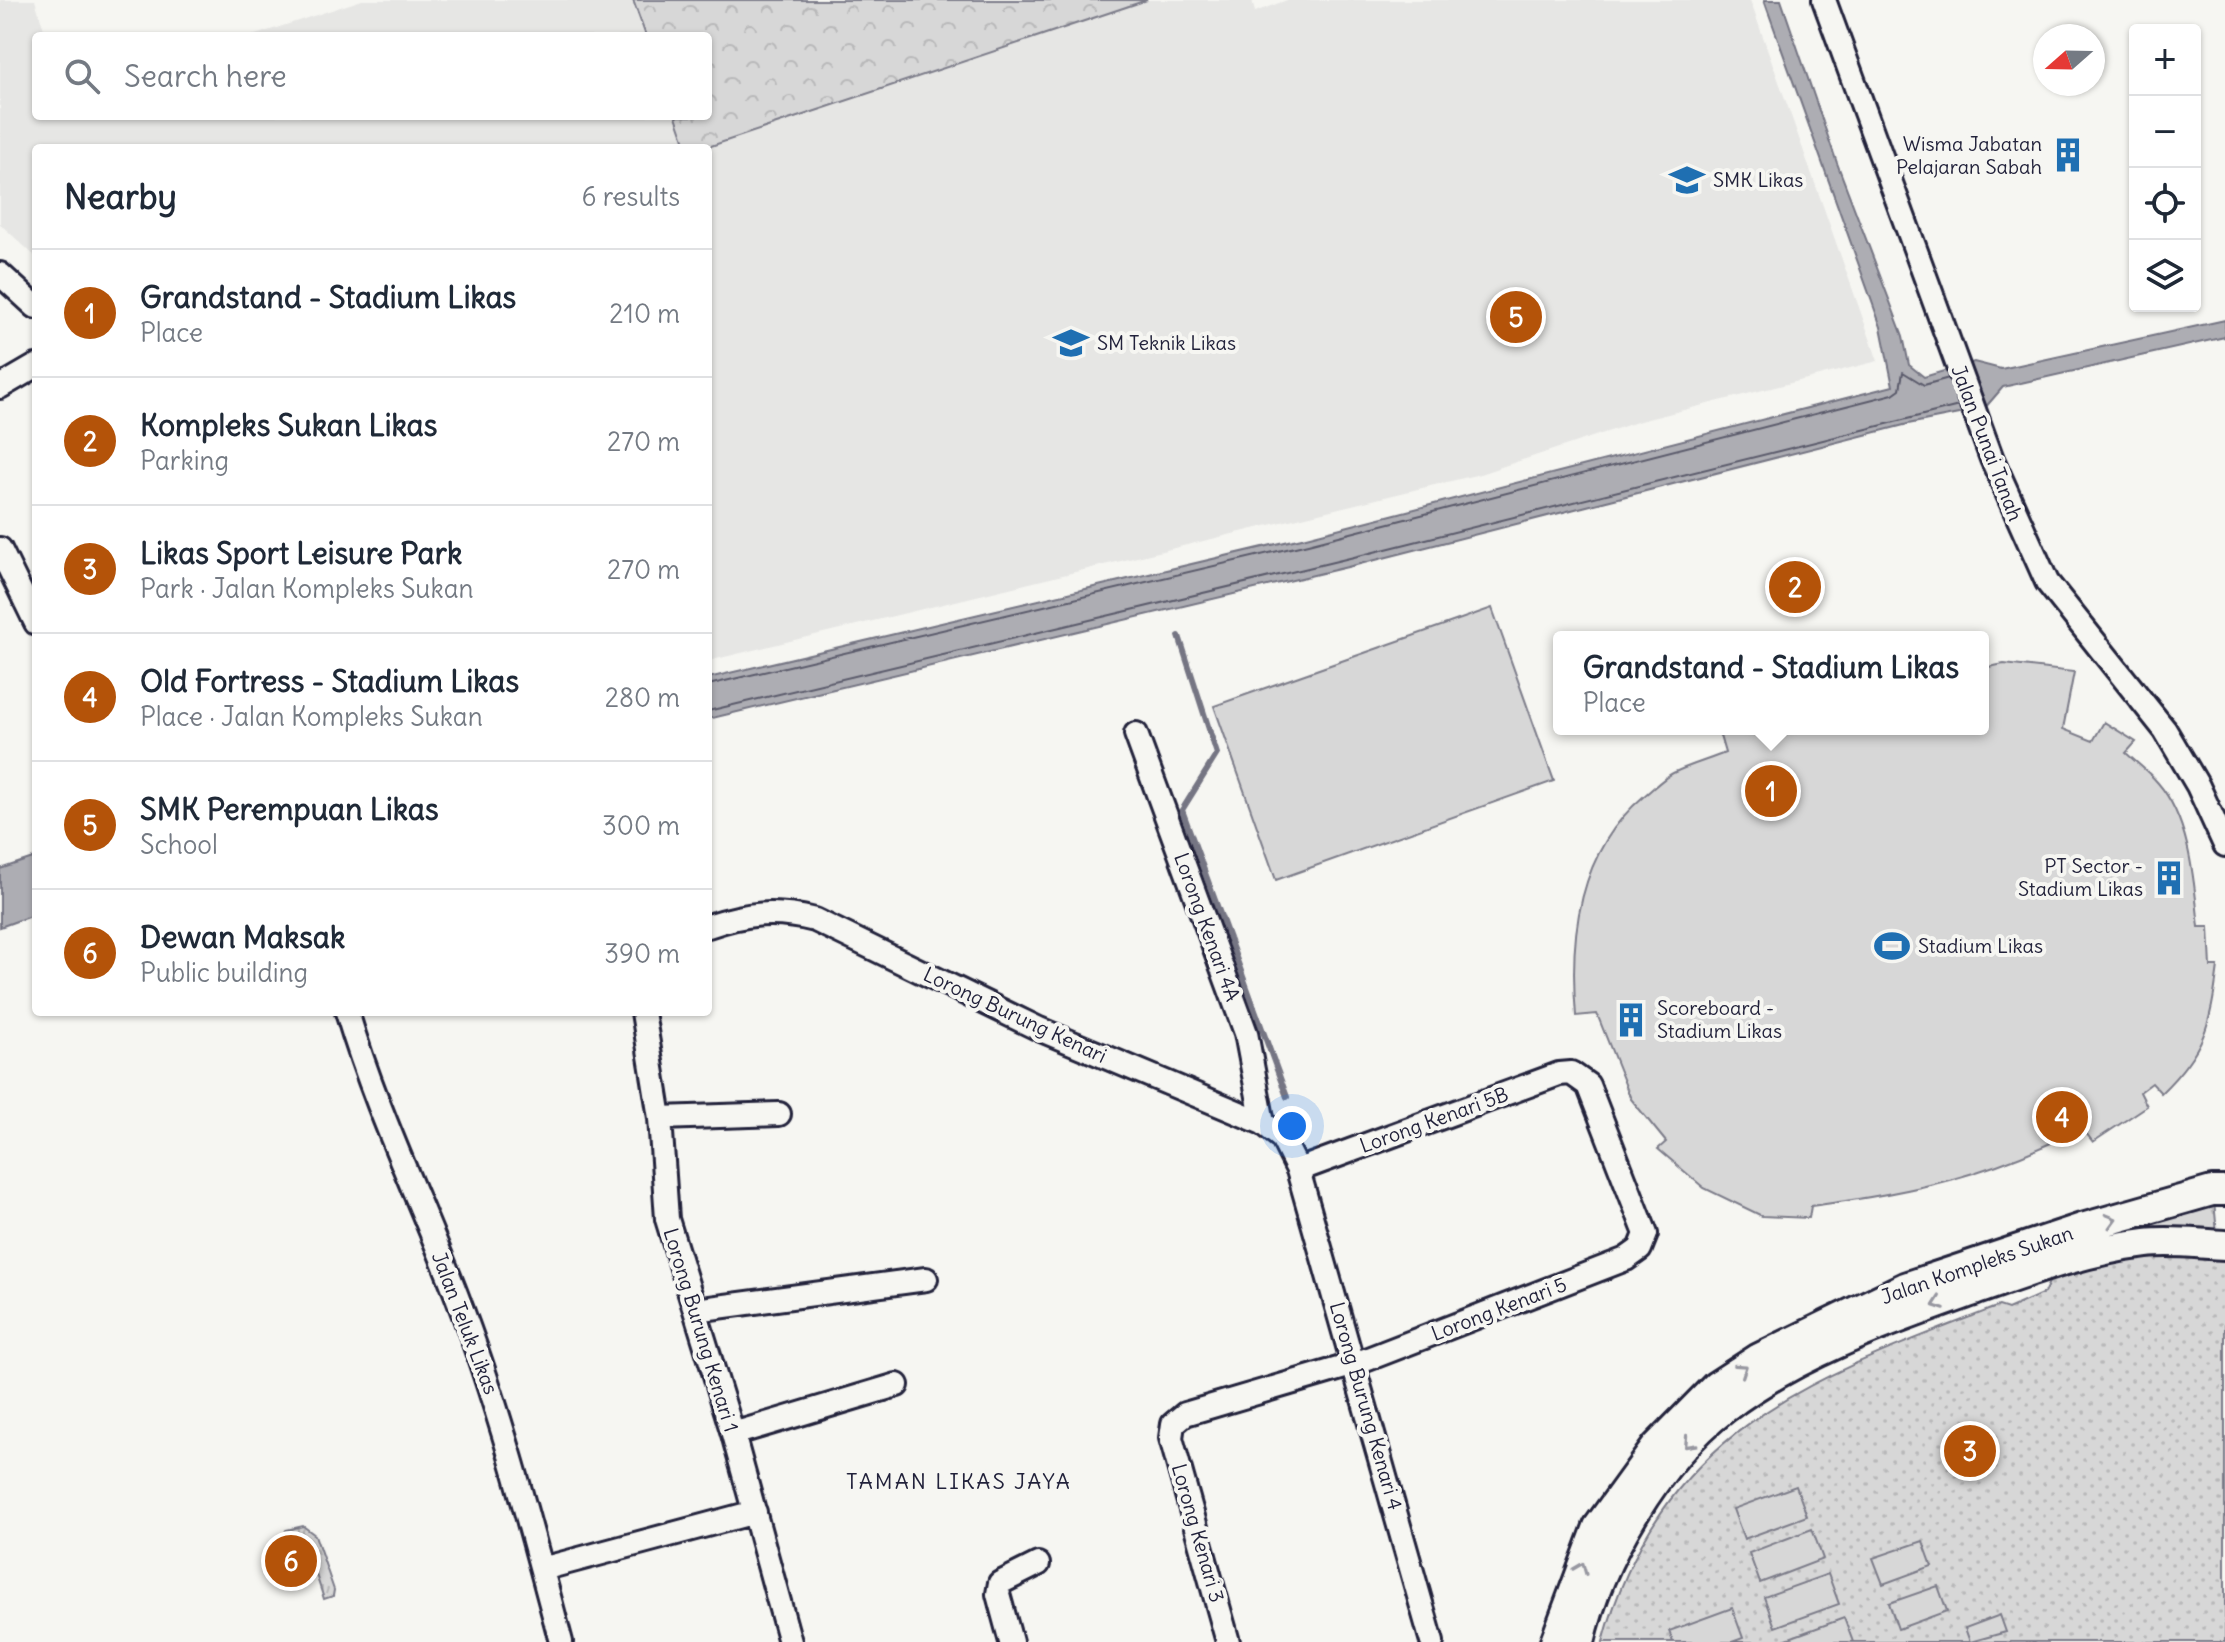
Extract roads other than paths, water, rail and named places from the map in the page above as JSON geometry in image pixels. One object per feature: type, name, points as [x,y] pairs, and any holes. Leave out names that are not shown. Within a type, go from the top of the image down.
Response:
[{"type":"main road","name":"Jalan Kompleks Sukan","points":[[1555,1642],[1598,1527],[1656,1447],[1683,1416],[1727,1379],[1819,1327],[1905,1287],[2082,1228],[2212,1191],[2225,1191]]},
{"type":"main road","name":"Jalan Kompleks Sukan","points":[[1580,1642],[1620,1540],[1643,1498],[1723,1409],[1756,1386],[1893,1320],[2093,1252],[2173,1241],[2225,1245]]},
{"type":"street","name":"Jalan Punai Tanah","points":[[1824,0],[1980,428],[2019,524],[2047,582],[2165,730],[2198,786],[2225,845]]},
{"type":"street","points":[[0,274],[32,303]]},
{"type":"street","points":[[0,387],[32,368]]},
{"type":"street","points":[[0,549],[32,615]]},
{"type":"street","name":"Lorong Kenari 4A","points":[[1136,734],[1246,1033],[1263,1123]]},
{"type":"street","name":"Lorong Burung Kenari","points":[[712,925],[749,913],[781,911],[815,920],[1039,1029],[1263,1123],[1282,1138],[1298,1170]]},
{"type":"street","name":"Jalan Teluk Likas","points":[[348,1016],[395,1149],[485,1372],[561,1642]]},
{"type":"street","name":"Lorong Burung Kenari 1","points":[[644,1016],[660,1118],[667,1219],[733,1434],[790,1642]]},
{"type":"street","name":"Lorong Kenari 5B","points":[[1298,1170],[1559,1074],[1571,1073],[1588,1085],[1646,1234],[1640,1249]]},
{"type":"street","points":[[660,1118],[779,1114]]},
{"type":"street","name":"Lorong Burung Kenari 4","points":[[1298,1170],[1432,1642]]},
{"type":"street","name":"Lorong Kenari 5","points":[[1173,1424],[1185,1414],[1355,1364],[1626,1259],[1640,1249]]},
{"type":"street","points":[[695,1310],[926,1279]]},
{"type":"street","points":[[733,1434],[897,1385]]},
{"type":"street","name":"Lorong Kenari 3","points":[[1173,1424],[1171,1438],[1228,1642]]},
{"type":"street","points":[[542,1569],[755,1512]]},
{"type":"street","points":[[1011,1642],[998,1594],[1000,1583],[1038,1564]]},
{"type":"water","points":[[1764,0],[1781,0],[1837,163],[1903,336],[1909,365],[1924,377],[1974,362],[2001,369],[2225,320],[2225,337],[2003,387],[1984,409],[1908,424],[1356,565],[712,718],[712,677],[1306,537],[1893,386],[1881,327]]},
{"type":"water","points":[[32,858],[32,915],[0,927],[0,869]]},
{"type":"waterway","points":[[1179,636],[1217,754],[1182,810],[1287,1097]]},
{"type":"place","name":"Wisma Jabatan Pelajaran Sabah","points":[[2068,155]]},
{"type":"place","name":"SMK Likas","points":[[1687,180]]},
{"type":"place","name":"SMK Perempuan Likas","points":[[1516,317]]},
{"type":"place","name":"SM Teknik Likas","points":[[1071,343]]},
{"type":"place","name":"Kompleks Sukan Likas","points":[[1795,587]]},
{"type":"place","name":"Grandstand - Stadium Likas","points":[[1771,791]]},
{"type":"place","name":"PT Sector - Stadium Likas","points":[[2169,878]]},
{"type":"place","name":"Stadium Likas","points":[[1892,946]]},
{"type":"place","name":"Scoreboard - Stadium Likas","points":[[1631,1020]]},
{"type":"place","name":"Old Fortress - Stadium Likas","points":[[2062,1117]]},
{"type":"place","name":"Likas Sport Leisure Park","points":[[1970,1451]]},
{"type":"place","name":"Dewan Maksak","points":[[291,1561]]},
{"type":"district","name":"TAMAN LIKAS JAYA","points":[[959,1481]]}]
